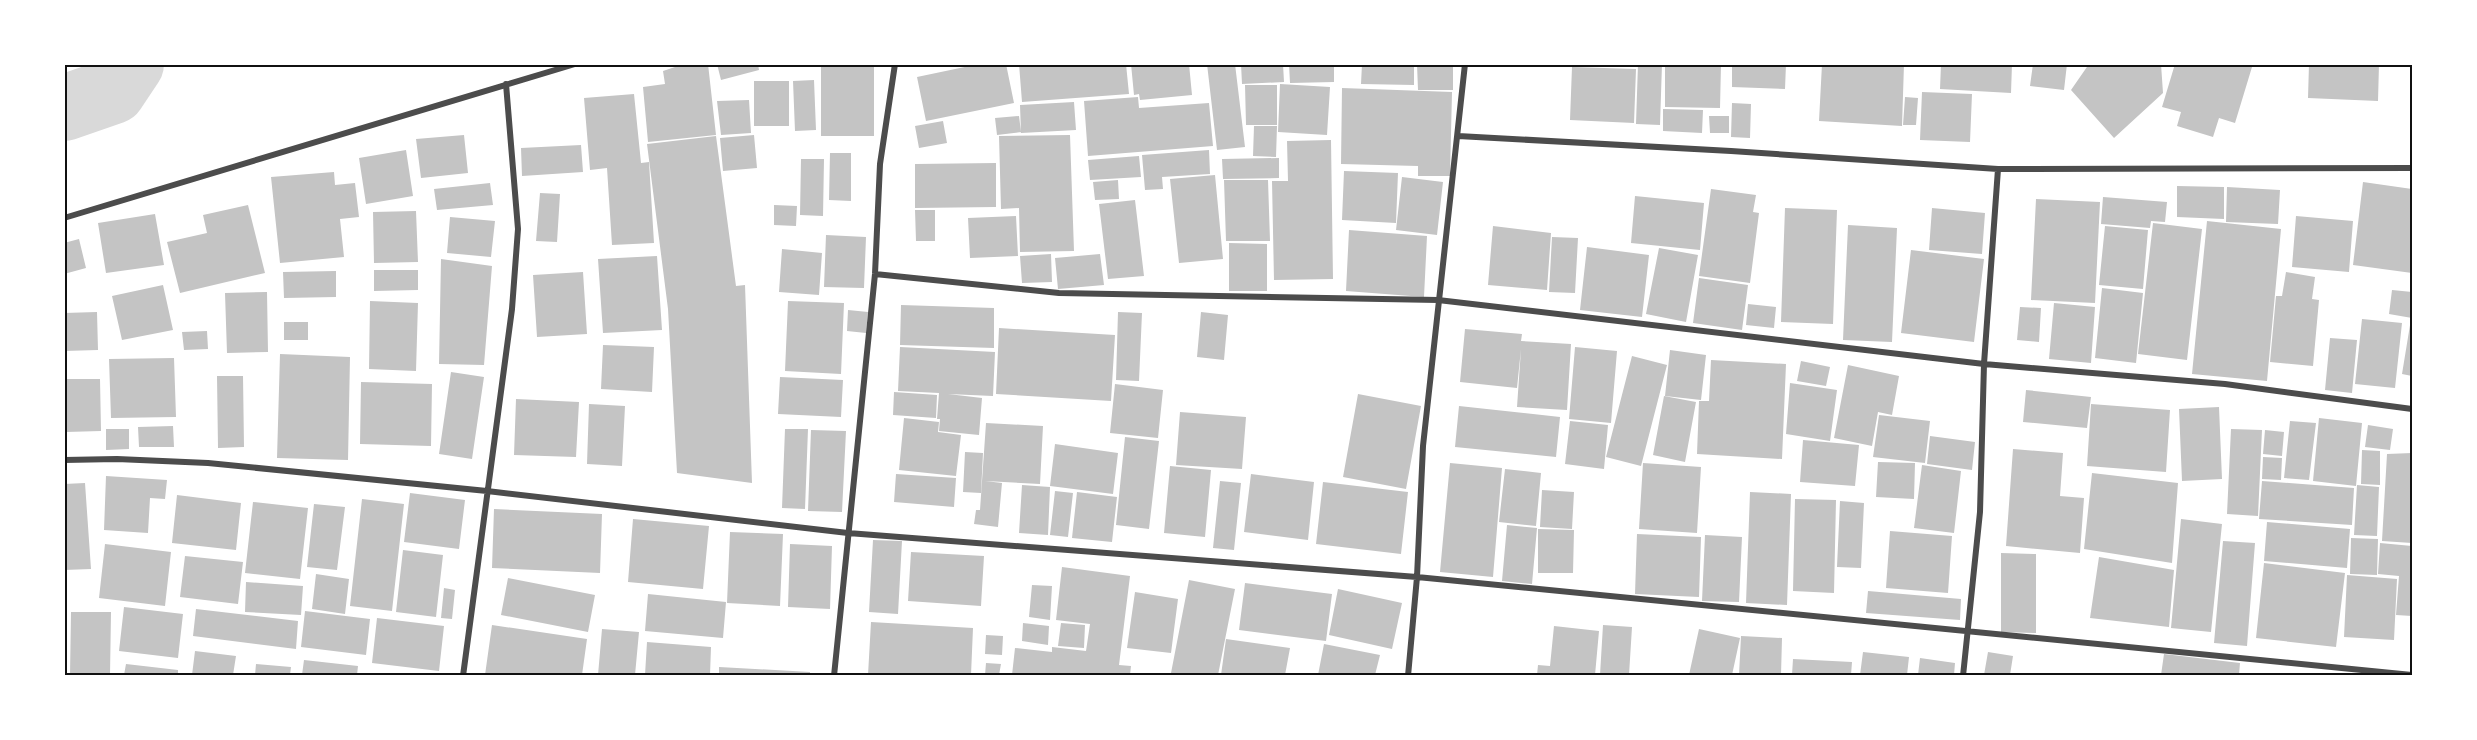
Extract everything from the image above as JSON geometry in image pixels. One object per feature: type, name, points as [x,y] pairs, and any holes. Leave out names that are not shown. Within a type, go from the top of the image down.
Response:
[{"type":"street","points":[[64,218],[575,64]]},
{"type":"street","points":[[834,675],[875,274],[880,164],[895,64]]},
{"type":"street","points":[[1408,675],[1417,577],[1422,446],[1465,64]]},
{"type":"street","points":[[463,675],[512,309],[518,229],[506,84]]},
{"type":"street","points":[[1458,136],[1998,169],[2412,168]]},
{"type":"street","points":[[1963,675],[1980,512],[1984,364],[1998,169]]},
{"type":"street","points":[[875,274],[1059,293],[1438,300],[1984,364],[2225,384],[2412,409]]},
{"type":"street","points":[[64,460],[117,459],[208,463],[487,491],[848,533],[1417,577],[2412,675]]},
{"type":"building","points":[[684,64],[708,64],[716,135],[648,142],[643,87],[665,84],[663,71]]},
{"type":"building","points":[[717,64],[758,64],[759,70],[721,80]]},
{"type":"building","points":[[821,64],[874,64],[874,136],[821,136]]},
{"type":"building","points":[[979,64],[1006,64],[1014,103],[926,121],[917,77]]},
{"type":"building","points":[[1019,64],[1126,64],[1129,94],[1022,102]]},
{"type":"building","points":[[1131,64],[1189,64],[1192,95],[1140,100],[1139,94],[1134,95]]},
{"type":"building","points":[[1207,64],[1235,64],[1245,147],[1217,150]]},
{"type":"building","points":[[1241,64],[1283,64],[1284,82],[1242,84]]},
{"type":"building","points":[[1289,64],[1334,64],[1334,82],[1290,83]]},
{"type":"building","points":[[1362,64],[1414,64],[1414,85],[1361,84]]},
{"type":"building","points":[[1417,64],[1453,64],[1453,90],[1418,90]]},
{"type":"building","points":[[1638,64],[1662,64],[1660,125],[1636,124]]},
{"type":"building","points":[[1665,64],[1721,64],[1720,108],[1665,107]]},
{"type":"building","points":[[1732,64],[1786,64],[1785,89],[1732,87]]},
{"type":"building","points":[[1822,64],[1904,64],[1902,126],[1819,121]]},
{"type":"building","points":[[1941,64],[2012,64],[2011,93],[1940,89]]},
{"type":"building","points":[[2033,64],[2067,64],[2064,90],[2030,86]]},
{"type":"building","points":[[2089,64],[2161,64],[2163,93],[2114,138],[2071,90]]},
{"type":"building","points":[[2175,64],[2243,64],[2252,67],[2235,123],[2219,118],[2213,137],[2177,126],[2181,112],[2162,107]]},
{"type":"building","points":[[2309,64],[2379,64],[2378,101],[2308,98]]},
{"type":"building","points":[[1572,67],[1636,69],[1634,123],[1570,120]]},
{"type":"building","points":[[814,80],[816,130],[795,131],[793,81]]},
{"type":"building","points":[[754,81],[789,81],[789,126],[754,126]]},
{"type":"building","points":[[1280,84],[1330,87],[1327,135],[1278,132]]},
{"type":"building","points":[[1245,85],[1277,85],[1277,125],[1246,125]]},
{"type":"building","points":[[1342,88],[1452,92],[1450,176],[1418,176],[1418,166],[1341,164]]},
{"type":"building","points":[[1922,92],[1972,94],[1970,142],[1920,140]]},
{"type":"building","points":[[634,94],[641,163],[649,162],[654,243],[612,245],[607,168],[590,170],[584,98]]},
{"type":"building","points":[[1138,97],[1139,108],[1209,103],[1213,146],[1088,156],[1084,101]]},
{"type":"building","points":[[1905,97],[1918,98],[1916,125],[1903,125]]},
{"type":"building","points":[[749,100],[751,133],[721,135],[717,101]]},
{"type":"building","points":[[1074,102],[1076,130],[1021,133],[1020,105]]},
{"type":"building","points":[[1732,103],[1751,104],[1750,138],[1731,137]]},
{"type":"building","points":[[1663,109],[1703,110],[1702,133],[1663,131]]},
{"type":"building","points":[[1019,116],[1021,132],[997,135],[995,118]]},
{"type":"building","points":[[1709,116],[1729,116],[1729,133],[1710,133]]},
{"type":"building","points":[[943,121],[947,143],[919,148],[915,126]]},
{"type":"building","points":[[1254,126],[1277,126],[1276,157],[1253,156]]},
{"type":"building","points":[[464,135],[468,173],[421,178],[416,139]]},
{"type":"building","points":[[754,135],[757,168],[723,171],[720,138]]},
{"type":"building","points":[[1070,135],[1074,251],[1020,252],[1019,208],[1001,209],[999,136]]},
{"type":"building","points":[[716,136],[736,286],[745,285],[752,483],[677,473],[668,309],[647,144]]},
{"type":"building","points":[[1331,140],[1333,279],[1274,280],[1272,181],[1288,181],[1287,141]]},
{"type":"building","points":[[581,145],[583,172],[522,176],[521,148]]},
{"type":"building","points":[[406,150],[413,196],[366,204],[359,158]]},
{"type":"building","points":[[1209,150],[1210,174],[1162,177],[1163,189],[1145,190],[1142,155]]},
{"type":"building","points":[[830,153],[851,153],[851,201],[829,200]]},
{"type":"building","points":[[1139,156],[1141,177],[1090,180],[1088,160]]},
{"type":"building","points":[[1279,158],[1279,178],[1223,179],[1222,159]]},
{"type":"building","points":[[801,159],[824,159],[823,216],[800,215]]},
{"type":"building","points":[[996,163],[996,207],[915,208],[915,164]]},
{"type":"building","points":[[1344,171],[1398,173],[1396,223],[1342,220]]},
{"type":"building","points":[[334,172],[335,185],[355,183],[359,217],[340,219],[344,257],[280,263],[271,177]]},
{"type":"building","points":[[1215,175],[1223,259],[1179,263],[1170,179]]},
{"type":"building","points":[[1402,177],[1443,182],[1437,235],[1396,230]]},
{"type":"building","points":[[1118,180],[1119,199],[1095,200],[1093,182]]},
{"type":"building","points":[[1224,180],[1268,180],[1270,241],[1226,241]]},
{"type":"building","points":[[2363,182],[2412,189],[2412,273],[2353,265]]},
{"type":"building","points":[[490,183],[493,205],[437,210],[434,189]]},
{"type":"building","points":[[2177,186],[2224,187],[2224,219],[2177,217]]},
{"type":"building","points":[[2227,187],[2280,190],[2278,224],[2226,222]]},
{"type":"building","points":[[1711,189],[1756,195],[1753,212],[1759,213],[1750,283],[1699,276]]},
{"type":"building","points":[[540,193],[560,194],[557,242],[536,241]]},
{"type":"building","points":[[1635,196],[1704,203],[1700,250],[1631,243]]},
{"type":"building","points":[[2103,197],[2167,202],[2165,222],[2151,221],[2150,228],[2101,224]]},
{"type":"building","points":[[2036,199],[2100,202],[2095,303],[2031,300]]},
{"type":"building","points":[[1135,200],[1144,276],[1108,279],[1099,204]]},
{"type":"building","points":[[248,205],[265,273],[180,293],[167,242],[207,233],[203,215]]},
{"type":"building","points":[[774,205],[797,206],[796,226],[774,225]]},
{"type":"building","points":[[1785,208],[1837,210],[1833,324],[1781,322]]},
{"type":"building","points":[[1932,208],[1985,213],[1982,254],[1929,250]]},
{"type":"building","points":[[915,210],[935,210],[935,241],[916,241]]},
{"type":"building","points":[[416,211],[418,262],[374,263],[373,212]]},
{"type":"building","points":[[155,214],[164,265],[106,273],[98,223]]},
{"type":"building","points":[[1016,216],[1018,256],[970,258],[968,218]]},
{"type":"building","points":[[2296,216],[2353,221],[2349,272],[2292,267]]},
{"type":"building","points":[[450,217],[495,221],[491,257],[447,253]]},
{"type":"building","points":[[2207,221],[2281,229],[2267,381],[2192,374]]},
{"type":"building","points":[[2153,223],[2202,229],[2187,360],[2138,354]]},
{"type":"building","points":[[1848,225],[1897,228],[1892,342],[1843,340]]},
{"type":"building","points":[[1493,226],[1551,233],[1547,290],[1488,285]]},
{"type":"building","points":[[2105,226],[2148,230],[2143,289],[2099,285]]},
{"type":"building","points":[[1349,230],[1427,236],[1424,297],[1346,291]]},
{"type":"building","points":[[826,235],[866,237],[864,288],[824,287]]},
{"type":"building","points":[[1552,237],[1578,238],[1575,293],[1549,292]]},
{"type":"building","points":[[79,239],[86,268],[64,274],[64,243]]},
{"type":"building","points":[[1229,243],[1267,244],[1267,291],[1229,291]]},
{"type":"building","points":[[1587,247],[1649,255],[1642,317],[1580,310]]},
{"type":"building","points":[[1659,248],[1698,255],[1686,322],[1646,314]]},
{"type":"building","points":[[782,249],[822,253],[819,295],[779,292]]},
{"type":"building","points":[[1911,250],[1984,259],[1974,342],[1901,333]]},
{"type":"building","points":[[1051,254],[1052,282],[1022,283],[1020,256]]},
{"type":"building","points":[[1100,254],[1104,285],[1058,289],[1055,258]]},
{"type":"building","points":[[657,256],[662,330],[603,333],[598,259]]},
{"type":"building","points":[[441,259],[492,266],[484,365],[439,364]]},
{"type":"building","points":[[374,270],[418,270],[418,290],[374,291]]},
{"type":"building","points":[[336,271],[336,297],[284,298],[283,272]]},
{"type":"building","points":[[583,272],[587,334],[537,337],[533,275]]},
{"type":"building","points":[[2286,272],[2315,277],[2312,299],[2319,300],[2313,366],[2270,362],[2276,296],[2282,296]]},
{"type":"building","points":[[1699,278],[1748,285],[1742,330],[1693,323]]},
{"type":"building","points":[[163,285],[173,330],[122,340],[112,296]]},
{"type":"building","points":[[2102,288],[2143,293],[2136,363],[2095,358]]},
{"type":"building","points":[[2392,290],[2412,292],[2412,318],[2389,314]]},
{"type":"building","points":[[267,292],[268,352],[227,353],[225,293]]},
{"type":"building","points":[[370,301],[418,303],[416,371],[369,369]]},
{"type":"building","points":[[788,301],[844,303],[841,374],[785,371]]},
{"type":"building","points":[[2054,303],[2095,307],[2091,363],[2049,359]]},
{"type":"building","points":[[1748,304],[1776,307],[1774,328],[1746,325]]},
{"type":"building","points":[[901,305],[994,308],[994,348],[900,345]]},
{"type":"building","points":[[2020,307],[2041,308],[2039,342],[2017,340]]},
{"type":"building","points":[[848,310],[868,312],[866,333],[847,331]]},
{"type":"building","points":[[97,312],[98,350],[64,351],[64,313]]},
{"type":"building","points":[[1118,312],[1142,313],[1139,381],[1116,380]]},
{"type":"building","points":[[1201,312],[1228,315],[1224,360],[1197,357]]},
{"type":"building","points":[[2362,319],[2402,323],[2395,388],[2355,384]]},
{"type":"building","points":[[2412,319],[2412,376],[2402,374]]},
{"type":"building","points":[[284,322],[308,322],[308,340],[284,340]]},
{"type":"building","points":[[999,328],[1115,335],[1111,401],[996,394]]},
{"type":"building","points":[[1465,329],[1522,334],[1521,341],[1571,344],[1567,410],[1517,407],[1521,349],[1517,388],[1460,382]]},
{"type":"building","points":[[207,331],[208,349],[184,350],[182,332]]},
{"type":"building","points":[[2330,338],[2357,340],[2352,393],[2325,390]]},
{"type":"building","points":[[603,345],[654,347],[652,392],[601,389]]},
{"type":"building","points":[[900,347],[995,352],[993,396],[948,394],[982,398],[979,435],[939,431],[940,419],[937,419],[939,393],[898,391]]},
{"type":"building","points":[[1575,347],[1617,351],[1611,423],[1569,419]]},
{"type":"building","points":[[1670,350],[1706,355],[1701,400],[1665,396]]},
{"type":"building","points":[[280,354],[350,357],[348,460],[277,458]]},
{"type":"building","points":[[1632,356],[1667,365],[1641,466],[1606,457]]},
{"type":"building","points":[[174,358],[176,417],[111,418],[109,359]]},
{"type":"building","points":[[1711,360],[1786,364],[1782,459],[1697,454],[1699,401],[1709,401]]},
{"type":"building","points":[[1801,361],[1830,367],[1826,386],[1797,381]]},
{"type":"building","points":[[1848,365],[1899,376],[1892,415],[1878,412],[1872,446],[1834,438]]},
{"type":"building","points":[[451,372],[484,377],[472,459],[439,454]]},
{"type":"building","points":[[217,376],[243,376],[244,447],[218,448]]},
{"type":"building","points":[[780,377],[843,380],[841,417],[778,414]]},
{"type":"building","points":[[65,379],[100,379],[101,431],[66,432]]},
{"type":"building","points":[[361,382],[432,384],[431,446],[360,444]]},
{"type":"building","points":[[1790,383],[1837,390],[1830,441],[1786,434]]},
{"type":"building","points":[[1115,384],[1163,390],[1158,438],[1110,433]]},
{"type":"building","points":[[2026,390],[2091,397],[2087,428],[2023,422]]},
{"type":"building","points":[[894,392],[937,395],[936,418],[893,415]]},
{"type":"building","points":[[1358,394],[1421,406],[1406,489],[1343,477]]},
{"type":"building","points":[[1664,396],[1696,402],[1685,462],[1653,455]]},
{"type":"building","points":[[516,399],[579,402],[576,457],[514,455]]},
{"type":"building","points":[[589,404],[625,406],[622,466],[587,464]]},
{"type":"building","points":[[2091,404],[2170,410],[2166,472],[2087,466]]},
{"type":"building","points":[[1459,406],[1560,417],[1556,457],[1455,447]]},
{"type":"building","points":[[2219,407],[2222,479],[2182,481],[2179,409]]},
{"type":"building","points":[[1180,412],[1246,417],[1242,469],[1176,465]]},
{"type":"building","points":[[1879,415],[1930,421],[1925,463],[1873,457]]},
{"type":"building","points":[[904,418],[939,422],[938,432],[961,435],[956,476],[899,470]]},
{"type":"building","points":[[2319,418],[2362,423],[2356,486],[2313,481]]},
{"type":"building","points":[[1570,421],[1608,425],[1604,469],[1565,464]]},
{"type":"building","points":[[2290,421],[2316,423],[2309,480],[2284,478]]},
{"type":"building","points":[[986,423],[1043,426],[1040,484],[985,481],[1002,483],[998,527],[974,524],[976,510],[980,510]]},
{"type":"building","points":[[2368,425],[2393,429],[2390,450],[2365,447]]},
{"type":"building","points":[[173,426],[174,447],[139,447],[138,427]]},
{"type":"building","points":[[106,429],[129,429],[129,449],[106,450]]},
{"type":"building","points":[[785,429],[808,429],[805,509],[782,508]]},
{"type":"building","points":[[2231,429],[2262,430],[2258,516],[2227,514]]},
{"type":"building","points":[[811,430],[846,431],[842,512],[808,511]]},
{"type":"building","points":[[2265,430],[2284,432],[2282,456],[2263,454]]},
{"type":"building","points":[[1930,436],[1975,442],[1972,470],[1927,464]]},
{"type":"building","points":[[1125,437],[1159,441],[1149,529],[1116,525]]},
{"type":"building","points":[[1803,440],[1859,445],[1855,486],[1800,482]]},
{"type":"building","points":[[1055,444],[1118,453],[1113,494],[1050,486]]},
{"type":"building","points":[[2013,449],[2063,453],[2060,496],[2084,498],[2080,553],[2006,546]]},
{"type":"building","points":[[2362,450],[2380,451],[2380,485],[2361,484]]},
{"type":"building","points":[[965,452],[983,453],[981,493],[963,492]]},
{"type":"building","points":[[2412,453],[2412,543],[2382,541],[2387,454]]},
{"type":"building","points":[[2263,457],[2282,458],[2281,480],[2262,479]]},
{"type":"building","points":[[1878,462],[1915,463],[1914,499],[1876,497]]},
{"type":"building","points":[[1450,463],[1502,468],[1493,577],[1440,572]]},
{"type":"building","points":[[1643,463],[1701,467],[1697,533],[1639,529]]},
{"type":"building","points":[[1922,465],[1961,471],[1954,533],[1914,528]]},
{"type":"building","points":[[1170,466],[1211,470],[1205,537],[1164,533]]},
{"type":"building","points":[[1505,469],[1541,473],[1536,526],[1499,522]]},
{"type":"building","points":[[2092,473],[2178,483],[2172,563],[2084,549]]},
{"type":"building","points":[[896,474],[956,478],[954,507],[894,502]]},
{"type":"building","points":[[1251,474],[1314,482],[1308,540],[1244,532]]},
{"type":"building","points":[[106,476],[167,480],[165,499],[150,498],[148,533],[104,530]]},
{"type":"building","points":[[1220,481],[1241,483],[1234,550],[1213,548]]},
{"type":"building","points":[[2262,481],[2354,488],[2352,525],[2259,519]]},
{"type":"building","points":[[1323,482],[1408,492],[1401,554],[1316,544]]},
{"type":"building","points":[[85,483],[91,569],[64,570],[64,484]]},
{"type":"building","points":[[1022,485],[1050,487],[1048,535],[1019,533]]},
{"type":"building","points":[[2357,485],[2379,487],[2377,536],[2354,535]]},
{"type":"building","points":[[1542,490],[1574,492],[1572,529],[1540,527]]},
{"type":"building","points":[[1055,491],[1073,493],[1068,537],[1050,535]]},
{"type":"building","points":[[1077,492],[1117,497],[1112,542],[1072,538]]},
{"type":"building","points":[[1750,492],[1791,494],[1787,605],[1746,603]]},
{"type":"building","points":[[410,493],[465,500],[459,549],[404,542]]},
{"type":"building","points":[[177,495],[241,503],[236,550],[172,543]]},
{"type":"building","points":[[362,499],[404,504],[392,611],[350,606]]},
{"type":"building","points":[[1795,499],[1836,500],[1834,593],[1793,591]]},
{"type":"building","points":[[1840,501],[1864,503],[1861,568],[1837,567]]},
{"type":"building","points":[[253,502],[308,508],[300,579],[245,573]]},
{"type":"building","points":[[314,504],[345,507],[337,570],[307,567]]},
{"type":"building","points":[[494,509],[602,514],[600,573],[492,568]]},
{"type":"building","points":[[633,519],[709,526],[703,589],[628,582]]},
{"type":"building","points":[[2181,519],[2222,524],[2211,632],[2171,628]]},
{"type":"building","points":[[2267,522],[2350,529],[2347,568],[2264,561]]},
{"type":"building","points":[[1507,525],[1537,528],[1532,584],[1502,581]]},
{"type":"building","points":[[1538,529],[1574,530],[1573,573],[1538,573]]},
{"type":"building","points":[[1890,531],[1952,536],[1948,593],[1886,588]]},
{"type":"building","points":[[730,532],[783,534],[780,606],[727,603]]},
{"type":"building","points":[[1637,534],[1701,537],[1699,597],[1635,594]]},
{"type":"building","points":[[1705,535],[1742,537],[1739,602],[1702,601]]},
{"type":"building","points":[[2351,538],[2378,539],[2377,575],[2350,574]]},
{"type":"building","points":[[873,540],[902,541],[898,614],[869,612]]},
{"type":"building","points":[[2223,541],[2255,543],[2247,646],[2214,643]]},
{"type":"building","points":[[2380,543],[2412,546],[2412,616],[2396,615],[2399,576],[2378,574]]},
{"type":"building","points":[[105,544],[171,552],[165,606],[99,598]]},
{"type":"building","points":[[790,544],[832,546],[830,609],[788,607]]},
{"type":"building","points":[[403,550],[443,555],[436,617],[396,612]]},
{"type":"building","points":[[911,552],[984,556],[981,606],[908,601]]},
{"type":"building","points":[[2001,553],[2036,554],[2036,633],[2001,632]]},
{"type":"building","points":[[185,556],[243,562],[238,604],[180,597]]},
{"type":"building","points":[[2099,557],[2174,570],[2169,627],[2090,618]]},
{"type":"building","points":[[2264,563],[2345,573],[2336,647],[2256,638]]},
{"type":"building","points":[[1062,567],[1130,576],[1119,665],[1131,666],[1130,675],[1058,673],[1057,675],[1012,675],[1015,648],[1052,652],[1052,647],[1086,651],[1090,624],[1056,620]]},
{"type":"building","points":[[316,574],[349,579],[345,614],[312,609]]},
{"type":"building","points":[[2347,575],[2397,579],[2394,640],[2344,637]]},
{"type":"building","points":[[508,578],[595,595],[588,632],[501,615]]},
{"type":"building","points":[[1189,580],[1235,589],[1218,675],[1171,673]]},
{"type":"building","points":[[246,582],[303,586],[301,615],[245,612]]},
{"type":"building","points":[[1245,583],[1332,594],[1326,641],[1239,630]]},
{"type":"building","points":[[1032,585],[1052,586],[1050,620],[1029,617]]},
{"type":"building","points":[[444,588],[455,590],[452,619],[441,618]]},
{"type":"building","points":[[1338,589],[1402,603],[1392,649],[1329,635]]},
{"type":"building","points":[[1868,591],[1961,599],[1960,620],[1866,613]]},
{"type":"building","points":[[1135,592],[1178,599],[1171,653],[1127,648]]},
{"type":"building","points":[[648,594],[726,602],[723,638],[645,631]]},
{"type":"building","points":[[124,607],[183,614],[178,658],[119,651]]},
{"type":"building","points":[[196,609],[298,621],[296,649],[193,636]]},
{"type":"building","points":[[305,611],[370,619],[366,655],[301,647]]},
{"type":"building","points":[[71,612],[111,612],[110,675],[70,675]]},
{"type":"building","points":[[377,618],[444,626],[439,671],[372,663]]},
{"type":"building","points":[[871,622],[973,628],[971,675],[868,675]]},
{"type":"building","points":[[1023,623],[1049,626],[1048,645],[1022,641]]},
{"type":"building","points":[[1061,623],[1085,625],[1084,648],[1058,646]]},
{"type":"building","points":[[492,625],[587,639],[582,675],[485,675]]},
{"type":"building","points":[[1603,625],[1632,627],[1629,675],[1600,675]]},
{"type":"building","points":[[1554,626],[1599,631],[1595,675],[1537,675],[1538,665],[1550,666]]},
{"type":"building","points":[[602,629],[639,632],[635,675],[598,675]]},
{"type":"building","points":[[1699,629],[1740,638],[1732,675],[1689,675]]},
{"type":"building","points":[[986,635],[1003,636],[1002,655],[985,654]]},
{"type":"building","points":[[1741,636],[1782,638],[1781,675],[1739,675]]},
{"type":"building","points":[[1226,639],[1290,648],[1285,675],[1221,675]]},
{"type":"building","points":[[647,642],[711,647],[710,675],[645,675]]},
{"type":"building","points":[[1324,644],[1380,655],[1375,675],[1318,675]]},
{"type":"building","points":[[195,651],[236,656],[233,675],[192,675]]},
{"type":"building","points":[[1863,652],[1909,657],[1907,675],[1860,675]]},
{"type":"building","points":[[1988,652],[2013,656],[2010,675],[1984,675]]},
{"type":"building","points":[[2164,654],[2240,663],[2239,675],[2161,675]]},
{"type":"building","points":[[1920,658],[1955,663],[1954,675],[1918,675]]},
{"type":"building","points":[[1793,659],[1852,662],[1851,675],[1792,675]]},
{"type":"building","points":[[304,660],[358,666],[357,675],[302,675]]},
{"type":"building","points":[[986,663],[1001,664],[999,675],[985,675]]},
{"type":"building","points":[[126,664],[178,670],[178,675],[124,675]]},
{"type":"building","points":[[256,664],[291,667],[290,675],[255,675]]},
{"type":"building","points":[[719,667],[810,672],[810,675],[719,675]]},
{"type":"waterway","points":[[64,108],[113,91],[131,64]]}]
